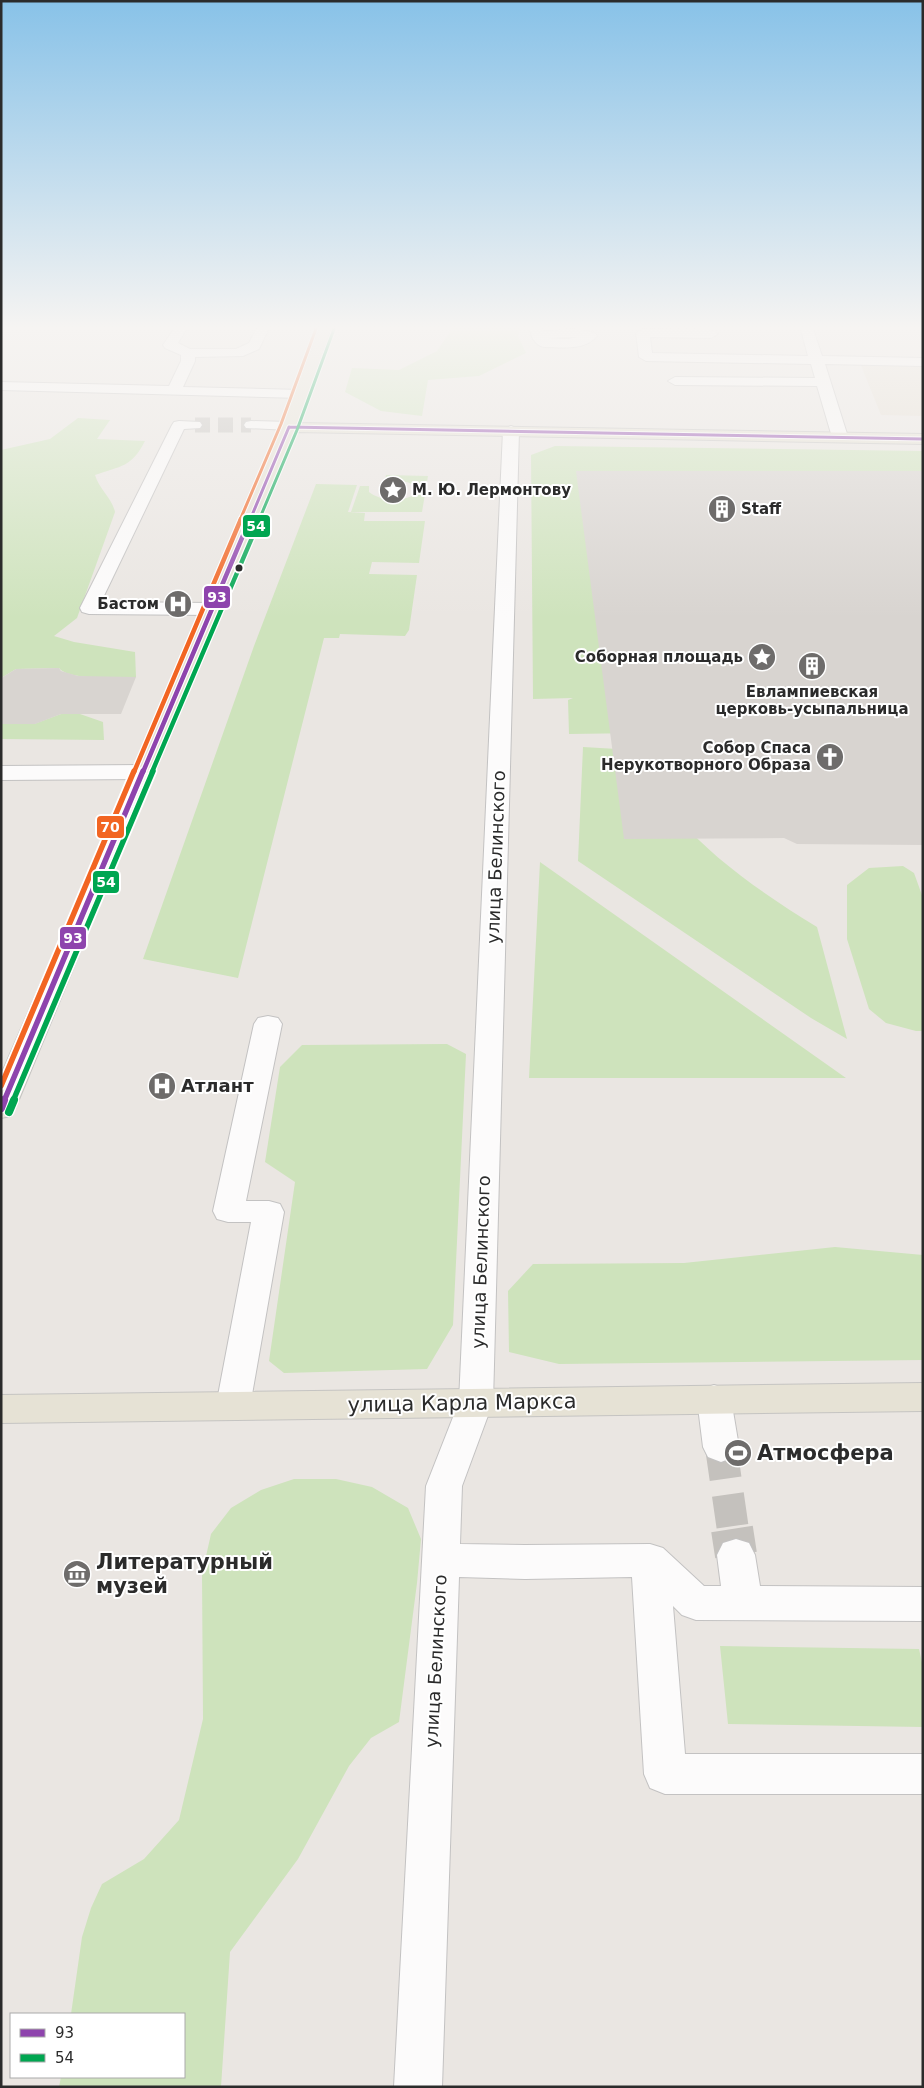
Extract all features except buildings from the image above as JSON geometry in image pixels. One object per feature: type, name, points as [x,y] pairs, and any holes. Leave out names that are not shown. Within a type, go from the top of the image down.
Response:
[{"type":"main road","points":[[1,1108],[290,426],[923,439]]},
{"type":"main road","name":"улица Карла Маркса","points":[[1,1409],[923,1397]]},
{"type":"street","points":[[836,423],[840,437]]},
{"type":"street","points":[[195,425],[179,425],[89,608],[212,609]]},
{"type":"street","points":[[251,425],[290,426]]},
{"type":"street","name":"улица Белинского","points":[[418,2087],[444,1486],[476,1402],[512,431]]},
{"type":"street","points":[[1,772],[143,772]]},
{"type":"street","points":[[233,1406],[269,1212],[228,1211],[268,1024]]},
{"type":"street","points":[[714,1399],[720,1447]]},
{"type":"street","points":[[736,1555],[743,1603]]},
{"type":"street","points":[[441,1560],[525,1562],[650,1560],[696,1603],[923,1604]]},
{"type":"street","points":[[650,1560],[665,1774],[923,1774]]},
{"type":"green space","points":[[71,423],[108,423],[97,439],[145,441],[130,461],[95,475],[115,512],[77,618],[54,636],[74,642],[135,652],[136,677],[83,677],[64,672],[59,668],[16,669],[1,678],[1,450],[50,439]]},
{"type":"green space","name":"Соборная площадь","points":[[555,446],[923,451],[923,659],[642,733],[569,734],[568,700],[573,698],[533,699],[531,455]]},
{"type":"green space","points":[[386,475],[428,476],[422,512],[351,512],[360,486],[369,486],[369,492],[380,498],[394,500],[407,498],[418,492],[418,487],[407,482],[385,480]]},
{"type":"green space","points":[[316,484],[357,485],[348,512],[365,513],[364,521],[425,521],[419,563],[372,562],[369,574],[417,575],[409,630],[405,636],[340,634],[339,638],[324,638],[238,978],[143,959],[254,646]]},
{"type":"green space","points":[[61,714],[80,714],[103,722],[104,740],[1,739],[1,724],[34,724]]},
{"type":"green space","points":[[583,747],[634,750],[665,801],[677,817],[708,849],[743,877],[817,927],[847,1039],[811,1018],[578,861]]},
{"type":"green space","points":[[540,862],[846,1078],[529,1078]]},
{"type":"green space","points":[[903,866],[914,873],[923,898],[923,1031],[886,1023],[869,1009],[847,939],[847,885],[869,868]]},
{"type":"green space","points":[[447,1044],[466,1054],[453,1325],[427,1369],[284,1373],[269,1361],[295,1182],[265,1162],[280,1067],[302,1045]]},
{"type":"green space","points":[[835,1247],[923,1255],[923,1360],[559,1364],[509,1352],[508,1291],[533,1264],[684,1263]]},
{"type":"green space","points":[[294,1479],[336,1479],[372,1487],[408,1508],[421,1539],[399,1722],[371,1738],[349,1766],[298,1859],[230,1952],[221,2087],[59,2087],[61,2078],[185,2078],[185,2013],[71,2013],[82,1937],[91,1908],[102,1884],[144,1859],[179,1820],[203,1719],[202,1574],[211,1534],[231,1508],[261,1490]]},
{"type":"green space","points":[[720,1646],[919,1649],[923,1667],[923,1727],[728,1724]]},
{"type":"shaded area","name":"Соборная площадь","points":[[576,471],[923,471],[923,845],[797,844],[784,838],[624,839]]},
{"type":"shaded area","points":[[59,668],[61,671],[78,676],[136,677],[121,714],[61,714],[35,724],[1,724],[1,678],[16,669]]},
{"type":"tunnel","points":[[195,425],[251,425]]},
{"type":"tunnel","points":[[721,1447],[733,1530]]},
{"type":"tunnel","points":[[732,1529],[736,1555]]},
{"type":"transit line","name":"70","points":[[1,1086],[281,423]]},
{"type":"transit line","name":"54","points":[[9,1112],[299,423]]},
{"type":"transit line","name":"93","points":[[289,427],[923,439]]},
{"type":"transit line","name":"93","points":[[1,1108],[289,427]]},
{"type":"place","name":"М. Ю. Лермонтову","points":[[393,490]]},
{"type":"place","name":"Staff","points":[[722,509]]},
{"type":"place","name":"Бастом","points":[[178,604]]},
{"type":"place","name":"Соборная площадь","points":[[762,657]]},
{"type":"place","name":"Евлампиевская церковь-усыпальница","points":[[812,666]]},
{"type":"place","name":"Собор Спаса Нерукотворного Образа","points":[[830,757]]},
{"type":"place","name":"Атлант","points":[[162,1086]]},
{"type":"place","name":"Атмосфера","points":[[738,1453]]},
{"type":"place","name":"Литературный музей","points":[[77,1574]]}]
